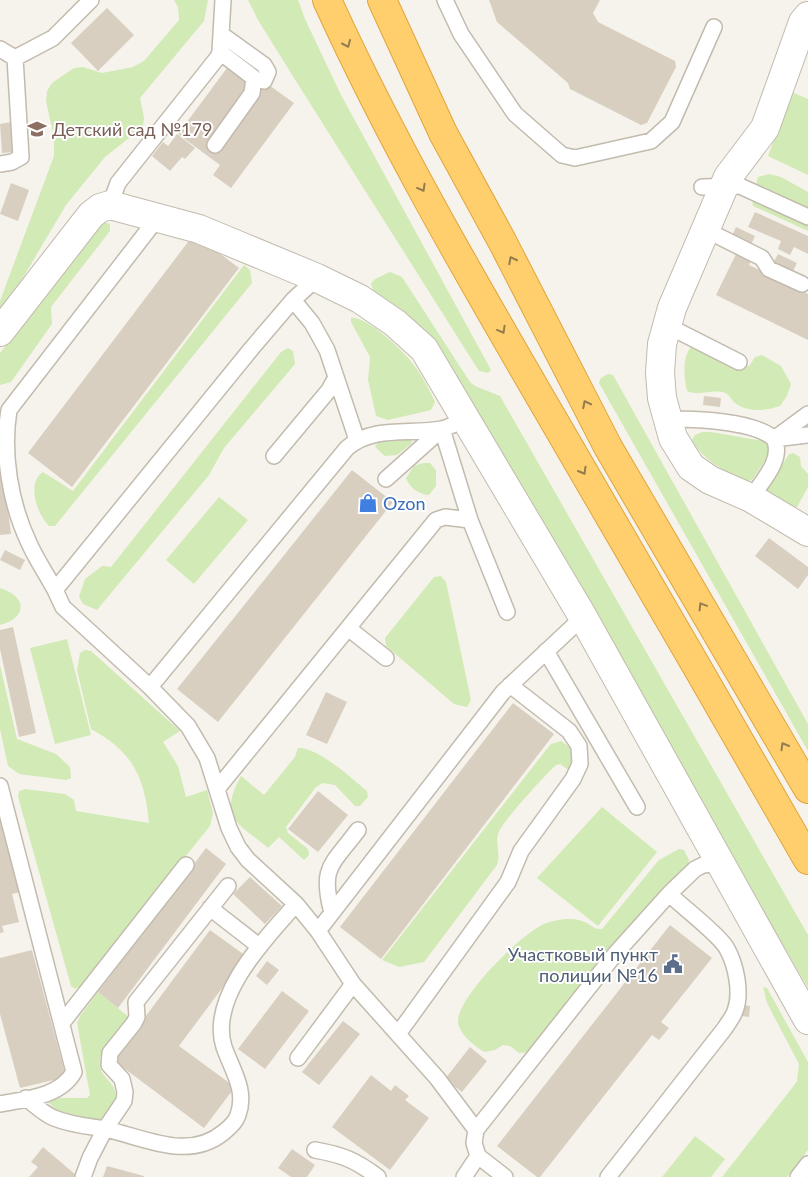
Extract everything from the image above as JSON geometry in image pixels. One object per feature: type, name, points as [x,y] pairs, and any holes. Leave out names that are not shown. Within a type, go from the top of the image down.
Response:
[{"type":"highway","points":[[326,0],[363,81],[418,180],[515,353],[808,860]]},
{"type":"highway","points":[[382,0],[443,133],[502,241],[608,447],[808,789]]},
{"type":"street","points":[[808,16],[803,22],[765,128],[728,177],[714,186],[706,230],[666,324],[662,344],[660,373],[662,398],[670,429],[691,467],[710,480],[751,498],[808,532]]},
{"type":"street","points":[[0,332],[90,215],[100,208],[110,205],[159,216],[199,229],[317,278],[367,304],[395,323],[424,349],[453,424],[582,617],[808,1020]]},
{"type":"lane","points":[[15,58],[53,38],[91,0]]},
{"type":"lane","points":[[110,205],[118,183],[220,52],[223,0]]},
{"type":"lane","points":[[445,0],[461,34],[515,114],[562,155],[575,158],[651,142],[672,122],[714,27]]},
{"type":"lane","points":[[221,34],[264,65],[268,72],[264,81]]},
{"type":"lane","points":[[0,49],[15,58]]},
{"type":"lane","points":[[215,145],[252,93],[255,85],[254,78],[220,52]]},
{"type":"lane","points":[[0,164],[12,162],[21,157],[15,58]]},
{"type":"lane","points":[[714,186],[740,186],[808,217]]},
{"type":"lane","points":[[159,216],[9,410],[5,434],[7,462],[16,506],[28,543],[63,607],[150,687],[188,726],[207,758],[238,847],[248,860],[296,904],[318,931],[353,984],[437,1078],[476,1130]]},
{"type":"lane","points":[[706,230],[762,258],[769,269],[802,284]]},
{"type":"lane","points":[[55,590],[293,300],[317,278]]},
{"type":"lane","points":[[293,300],[312,323],[323,343],[357,440]]},
{"type":"lane","points":[[666,324],[739,362]]},
{"type":"lane","points":[[274,456],[336,379]]},
{"type":"lane","points":[[774,438],[808,414]]},
{"type":"lane","points":[[670,429],[698,419],[768,432],[774,438],[778,447],[778,456],[751,498]]},
{"type":"lane","points":[[150,687],[347,448],[369,434],[453,424]]},
{"type":"lane","points":[[386,480],[453,424]]},
{"type":"lane","points":[[453,424],[470,520],[506,612]]},
{"type":"lane","points":[[774,438],[808,435]]},
{"type":"lane","points":[[217,788],[436,520],[445,518],[470,520]]},
{"type":"lane","points":[[318,931],[510,685],[582,617]]},
{"type":"lane","points":[[348,628],[386,658]]},
{"type":"lane","points":[[546,650],[637,807]]},
{"type":"lane","points":[[398,1034],[508,882],[521,851],[574,779],[580,764],[579,746],[569,731],[510,685]]},
{"type":"lane","points":[[553,718],[583,715]]},
{"type":"lane","points":[[0,786],[74,1072],[68,1083],[55,1091],[0,1104]]},
{"type":"lane","points":[[332,913],[326,889],[326,876],[332,864],[358,830]]},
{"type":"lane","points":[[505,1177],[478,1156],[474,1144],[476,1130],[610,960],[669,894],[695,869],[703,865],[721,863]]},
{"type":"lane","points":[[62,1023],[186,864]]},
{"type":"lane","points":[[84,1177],[90,1158],[105,1129],[124,1101],[125,1092],[122,1079],[109,1065],[110,1053],[134,1023],[137,1017],[136,1002],[228,886]]},
{"type":"lane","points":[[608,1177],[725,1028],[735,1011],[738,992],[732,962],[726,946],[669,894]]},
{"type":"lane","points":[[26,1098],[52,1117],[75,1126],[105,1129],[174,1147],[186,1148],[210,1142],[232,1126],[238,1115],[241,1089],[223,1045],[223,1023],[233,984],[258,946],[296,904]]},
{"type":"lane","points":[[210,908],[258,946]]},
{"type":"lane","points":[[298,1058],[353,984]]},
{"type":"lane","points":[[316,1150],[341,1154],[359,1163],[378,1177]]},
{"type":"lane","points":[[464,1177],[478,1156]]},
{"type":"lane","points":[[798,1177],[808,1164]]},
{"type":"green space","points":[[174,0],[208,0],[204,21],[140,98],[144,118],[143,127],[105,157],[66,205],[5,308],[0,312],[0,301],[54,156],[54,138],[46,101],[47,91],[52,83],[74,68],[83,67],[102,73],[133,67],[144,61],[179,20],[178,7]]},
{"type":"green space","points":[[248,0],[298,0],[340,93],[491,370],[488,373],[479,371],[294,78],[258,20]]},
{"type":"green space","points":[[792,92],[808,99],[808,175],[768,156]]},
{"type":"green space","points":[[769,174],[781,177],[808,192],[808,213],[756,185],[758,177]]},
{"type":"green space","points":[[752,198],[808,221],[808,231],[753,206]]},
{"type":"green space","points":[[103,222],[110,224],[110,231],[51,307],[52,324],[11,382],[0,385],[0,353]]},
{"type":"green space","points":[[244,265],[250,270],[252,283],[55,526],[49,526],[37,507],[35,499],[35,483],[38,477],[43,472],[73,491]]},
{"type":"green space","points":[[390,272],[402,277],[470,382],[475,386],[500,396],[808,935],[808,988],[431,339],[402,310],[373,290],[371,283]]},
{"type":"green space","points":[[351,318],[365,322],[374,328],[408,358],[422,377],[435,402],[431,410],[388,420],[376,416],[368,380],[370,357],[351,322]]},
{"type":"green space","points":[[691,347],[743,368],[750,365],[755,357],[762,355],[781,366],[791,384],[787,396],[780,406],[756,410],[739,406],[724,393],[695,393],[687,391],[685,362]]},
{"type":"green space","points":[[288,348],[293,351],[295,364],[224,448],[209,475],[97,610],[83,604],[79,597],[85,579],[102,566],[111,567],[281,352]]},
{"type":"green space","points":[[608,374],[613,375],[808,724],[808,751],[599,383],[601,378]]},
{"type":"green space","points":[[702,432],[763,441],[769,446],[770,453],[752,480],[743,482],[714,464],[696,447],[692,440],[695,435]]},
{"type":"green space","points":[[411,438],[412,443],[397,455],[385,456],[375,447],[379,440]]},
{"type":"green space","points":[[793,453],[800,457],[801,466],[808,474],[808,487],[797,507],[792,508],[766,491],[789,454]]},
{"type":"green space","points":[[430,463],[436,470],[436,486],[429,495],[415,490],[406,478],[414,466]]},
{"type":"green space","points":[[219,497],[248,520],[194,584],[166,560]]},
{"type":"green space","points":[[441,576],[446,582],[471,700],[467,707],[454,704],[386,646],[385,638],[434,577]]},
{"type":"green space","points":[[0,588],[15,596],[21,607],[16,617],[0,625]]},
{"type":"green space","points":[[67,639],[91,735],[55,744],[30,648]]},
{"type":"green space","points":[[85,650],[91,651],[180,731],[163,742],[178,766],[186,797],[207,790],[213,813],[210,826],[81,986],[75,989],[71,986],[18,797],[19,791],[25,789],[65,794],[74,800],[76,811],[149,823],[144,792],[134,767],[117,746],[91,729],[77,670],[80,653]]},
{"type":"green space","points":[[0,665],[17,739],[56,754],[70,767],[71,778],[66,780],[19,774],[8,766],[0,729]]},
{"type":"green space","points":[[561,741],[571,748],[574,761],[571,767],[567,769],[560,764],[556,765],[506,820],[498,834],[497,865],[424,962],[399,967],[382,960],[546,750],[551,744]]},
{"type":"green space","points":[[298,748],[315,752],[334,764],[367,791],[368,797],[360,806],[355,806],[335,785],[323,783],[316,787],[286,827],[288,833],[308,849],[309,855],[304,860],[279,837],[268,848],[240,825],[234,818],[231,810],[234,790],[241,776],[264,795],[295,757]]},
{"type":"green space","points":[[602,807],[657,852],[598,926],[537,878]]},
{"type":"green space","points":[[679,849],[684,850],[689,860],[688,865],[613,946],[528,1052],[519,1053],[510,1046],[503,1045],[495,1050],[485,1052],[464,1035],[458,1022],[460,1011],[492,967],[521,940],[544,924],[553,921],[573,919],[602,929],[659,860]]},
{"type":"green space","points":[[763,987],[767,988],[808,1062],[808,1150],[787,1177],[722,1177],[797,1081],[799,1064],[767,1003]]},
{"type":"green space","points":[[98,992],[130,1018],[108,1043],[100,1059],[100,1067],[114,1088],[115,1094],[108,1113],[97,1121],[56,1110],[48,1102],[60,1098],[87,1098],[90,1095],[77,1023]]},
{"type":"green space","points":[[695,1136],[725,1159],[711,1177],[662,1177]]},
{"type":"building","points":[[489,0],[600,0],[593,13],[598,22],[675,61],[676,67],[647,123],[641,125],[570,89],[568,83],[497,22]]},
{"type":"building","points":[[107,8],[134,35],[98,71],[71,43]]},
{"type":"building","points":[[227,68],[244,81],[251,72],[294,103],[231,188],[213,175],[220,165],[178,134]]},
{"type":"building","points":[[11,122],[14,152],[2,153],[0,124]]},
{"type":"building","points":[[177,134],[195,148],[185,159],[182,157],[170,171],[152,156],[163,142],[168,146]]},
{"type":"building","points":[[11,183],[29,190],[18,221],[0,214]]},
{"type":"building","points":[[755,212],[808,236],[808,254],[794,247],[790,255],[778,249],[781,241],[748,227]]},
{"type":"building","points":[[736,227],[755,236],[750,247],[731,238]]},
{"type":"building","points":[[194,234],[239,268],[72,487],[28,453]]},
{"type":"building","points":[[738,250],[753,257],[749,265],[808,294],[808,340],[716,295]]},
{"type":"building","points":[[778,254],[797,263],[791,275],[772,265]]},
{"type":"building","points":[[704,396],[721,398],[720,407],[703,405]]},
{"type":"building","points":[[352,470],[393,502],[218,722],[177,689]]},
{"type":"building","points":[[0,479],[4,479],[11,534],[0,535]]},
{"type":"building","points":[[769,538],[808,567],[808,575],[798,589],[755,556]]},
{"type":"building","points":[[5,550],[25,560],[20,570],[0,560]]},
{"type":"building","points":[[13,627],[36,733],[19,737],[0,649],[0,630]]},
{"type":"building","points":[[326,692],[347,702],[327,744],[306,735]]},
{"type":"building","points":[[513,703],[554,734],[381,959],[340,927]]},
{"type":"building","points":[[318,791],[348,815],[318,852],[288,829]]},
{"type":"building","points":[[0,819],[20,892],[12,894],[19,922],[2,926],[4,932],[0,933]]},
{"type":"building","points":[[206,848],[226,864],[118,1008],[98,992]]},
{"type":"building","points":[[250,877],[282,906],[265,924],[233,894]]},
{"type":"building","points":[[670,925],[712,958],[661,1022],[669,1028],[659,1040],[652,1035],[540,1177],[537,1177],[497,1146]]},
{"type":"building","points":[[210,930],[246,956],[179,1046],[235,1087],[204,1128],[113,1060]]},
{"type":"building","points":[[32,950],[66,1077],[20,1088],[0,1014],[0,958]]},
{"type":"building","points":[[267,961],[279,970],[267,985],[256,976]]},
{"type":"building","points":[[282,991],[309,1011],[265,1069],[238,1049]]},
{"type":"building","points":[[743,1005],[750,1006],[749,1017],[742,1016]]},
{"type":"building","points":[[343,1021],[360,1034],[319,1085],[302,1072]]},
{"type":"building","points":[[470,1047],[487,1061],[462,1092],[445,1079]]},
{"type":"building","points":[[371,1075],[391,1091],[395,1085],[409,1096],[405,1100],[429,1118],[390,1170],[332,1127]]},
{"type":"building","points":[[43,1147],[76,1175],[74,1177],[29,1177],[38,1167],[31,1162]]},
{"type":"building","points":[[292,1149],[315,1165],[307,1177],[291,1177],[278,1168]]},
{"type":"building","points":[[107,1166],[144,1176],[144,1177],[103,1177]]},
{"type":"place","name":"Детский сад №179","points":[[37,129]]},
{"type":"place","name":"Ozon","points":[[368,503]]},
{"type":"place","name":"Участковый пункт полиции №16","points":[[673,964]]}]
